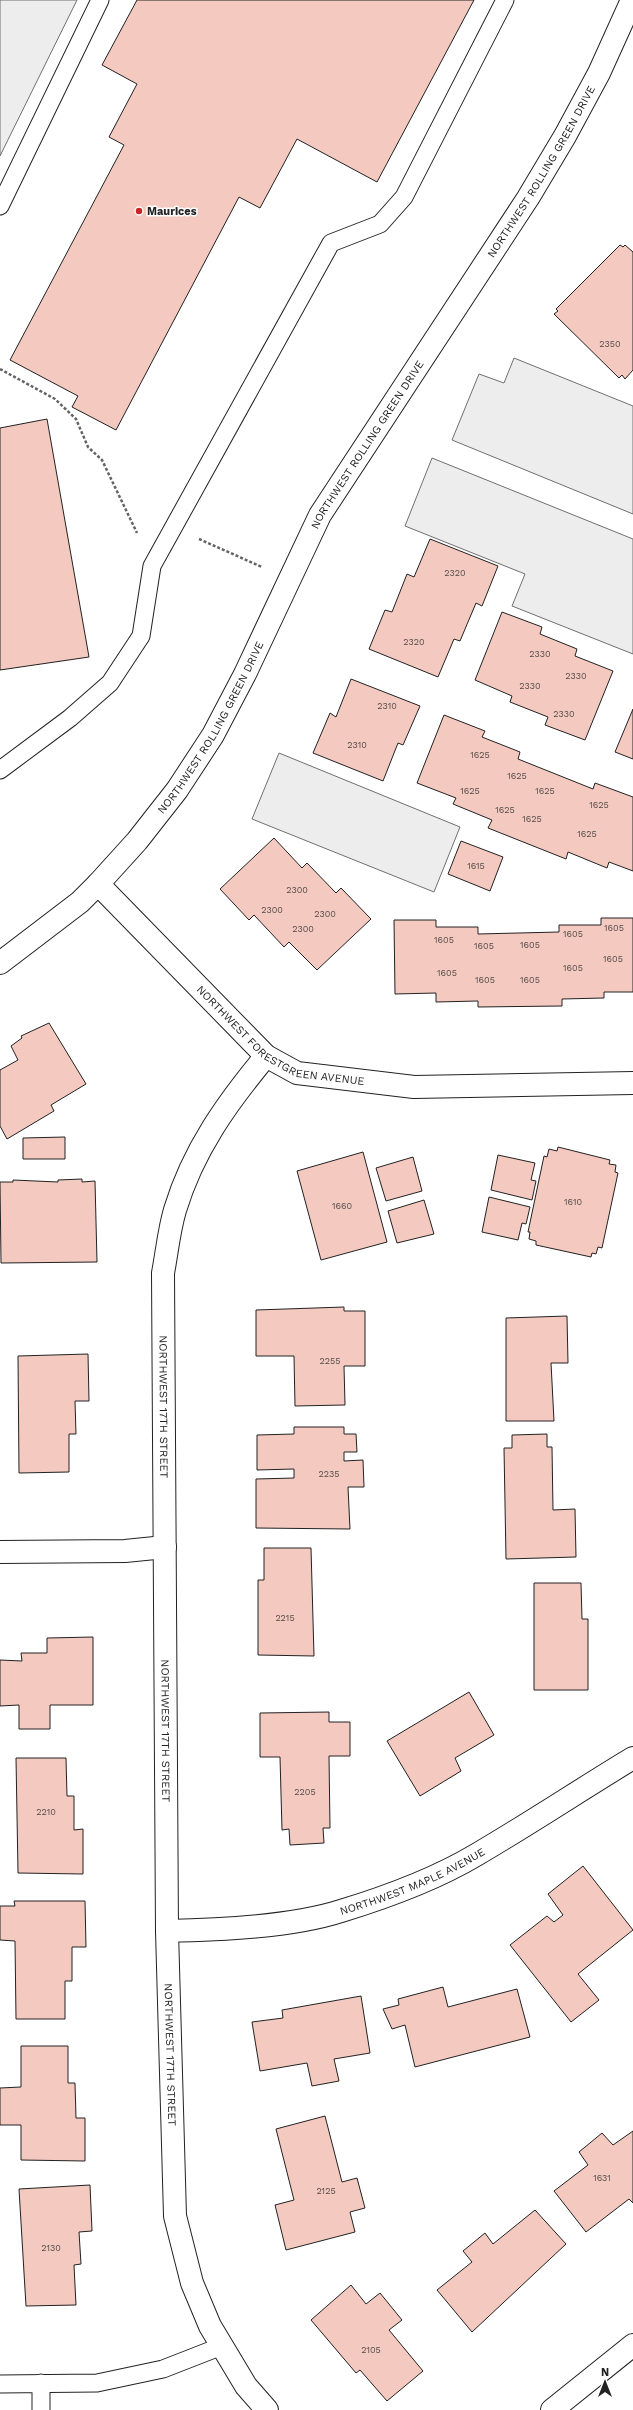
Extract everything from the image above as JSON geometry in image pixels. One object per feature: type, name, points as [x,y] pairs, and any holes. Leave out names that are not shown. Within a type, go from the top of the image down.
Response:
[{"type":"street","name":"NORTHWEST ROLLING GREEN DRIVE","points":[[98,884],[137,841],[177,790],[213,735],[320,515],[528,198],[565,136],[599,73],[632,0]]},
{"type":"street","points":[[0,962],[80,902],[98,884]]},
{"type":"street","name":"NORTHWEST FORESTGREEN AVENUE","points":[[98,884],[266,1056],[297,1073],[414,1087],[633,1083]]},
{"type":"street","name":"NORTHWEST 17TH STREET","points":[[266,1056],[241,1086],[206,1135],[188,1172],[174,1211],[163,1273],[167,1931],[175,2216],[192,2283],[210,2326],[246,2386],[267,2410]]},
{"type":"street","points":[[0,1552],[124,1551],[165,1547]]},
{"type":"street","name":"NORTHWEST MAPLE AVENUE","points":[[167,1931],[212,1930],[288,1922],[340,1912],[415,1885],[475,1856],[633,1758]]},
{"type":"street","points":[[552,2410],[633,2345]]},
{"type":"lane","points":[[0,206],[100,0]]},
{"type":"lane","points":[[0,770],[70,718],[110,683],[141,636],[152,566],[331,243],[380,224],[404,196],[506,0]]},
{"type":"lane","points":[[0,2384],[97,2383],[163,2369],[222,2346]]},
{"type":"lane","points":[[41,2383],[41,2410]]},
{"type":"path","points":[[0,369],[56,399],[76,419],[88,447],[102,460],[152,566]]},
{"type":"path","points":[[198,538],[289,580]]},
{"type":"shaded area","points":[[0,0],[77,0],[0,156]]},
{"type":"shaded area","points":[[514,358],[633,406],[633,514],[452,440],[479,374],[504,383]]},
{"type":"shaded area","points":[[432,458],[633,539],[633,654],[512,606],[525,574],[405,526]]},
{"type":"shaded area","points":[[279,753],[460,827],[434,892],[252,819]]},
{"type":"building","points":[[137,0],[474,0],[377,182],[297,139],[260,208],[239,197],[116,430],[72,407],[78,396],[10,360],[124,145],[109,137],[137,84],[102,65]]},
{"type":"building","points":[[620,245],[623,247],[625,245],[633,252],[633,370],[625,379],[622,375],[619,378],[554,314],[558,311],[556,309]]},
{"type":"building","points":[[47,419],[89,657],[0,670],[0,428]]},
{"type":"building","points":[[430,539],[498,566],[482,606],[476,603],[460,641],[454,639],[438,677],[369,649],[385,610],[392,612],[407,574],[414,577]]},
{"type":"building","points":[[502,612],[542,627],[540,634],[577,649],[575,656],[613,671],[585,740],[545,725],[548,717],[510,702],[512,696],[475,680]]},
{"type":"building","points":[[351,679],[420,706],[403,745],[398,743],[383,781],[313,753],[330,713],[336,717]]},
{"type":"building","points":[[633,709],[633,759],[615,752]]},
{"type":"building","points":[[444,715],[485,731],[482,737],[520,752],[518,759],[593,789],[595,783],[633,797],[633,871],[609,862],[607,868],[568,852],[566,859],[488,828],[492,820],[453,804],[456,798],[417,783]]},
{"type":"building","points":[[274,838],[302,868],[307,863],[336,893],[341,888],[371,919],[317,970],[289,942],[284,947],[254,915],[249,920],[220,889]]},
{"type":"building","points":[[461,841],[503,857],[490,891],[448,874]]},
{"type":"building","points":[[601,918],[633,918],[633,992],[604,992],[604,998],[562,999],[562,1006],[478,1007],[478,1001],[436,1002],[436,993],[395,994],[394,920],[436,920],[436,927],[478,927],[478,934],[559,932],[559,925],[601,925]]},
{"type":"building","points":[[49,1023],[86,1084],[51,1105],[54,1111],[7,1139],[0,1126],[0,1070],[18,1060],[11,1046],[22,1038],[21,1036]]},
{"type":"building","points":[[65,1137],[65,1159],[23,1159],[23,1138]]},
{"type":"building","points":[[558,1147],[610,1160],[609,1164],[616,1165],[615,1172],[618,1173],[602,1248],[598,1247],[596,1254],[592,1253],[591,1257],[536,1245],[536,1241],[529,1239],[530,1232],[528,1232],[544,1156],[547,1157],[549,1149],[557,1151]]},
{"type":"building","points":[[363,1152],[387,1242],[321,1260],[297,1171]]},
{"type":"building","points":[[498,1155],[535,1163],[531,1180],[536,1181],[532,1200],[491,1190]]},
{"type":"building","points":[[413,1157],[422,1191],[386,1201],[376,1168]]},
{"type":"building","points":[[82,1179],[82,1182],[95,1181],[97,1262],[1,1263],[0,1182],[13,1182],[13,1180],[58,1182],[58,1180]]},
{"type":"building","points":[[489,1197],[530,1207],[526,1224],[522,1223],[518,1240],[482,1232]]},
{"type":"building","points":[[424,1200],[434,1234],[397,1243],[388,1211]]},
{"type":"building","points":[[344,1307],[344,1311],[365,1311],[365,1366],[344,1366],[345,1405],[295,1406],[294,1356],[256,1356],[256,1310]]},
{"type":"building","points":[[567,1316],[568,1363],[551,1363],[554,1421],[506,1421],[506,1318]]},
{"type":"building","points":[[88,1354],[89,1401],[75,1401],[76,1434],[69,1434],[69,1472],[19,1473],[18,1356]]},
{"type":"building","points":[[294,1427],[344,1427],[344,1434],[356,1434],[357,1452],[344,1452],[344,1461],[363,1460],[364,1487],[348,1487],[350,1529],[256,1528],[256,1479],[294,1478],[294,1469],[257,1470],[257,1435],[294,1434]]},
{"type":"building","points":[[547,1434],[547,1447],[552,1447],[553,1510],[575,1509],[576,1557],[506,1559],[504,1448],[512,1448],[512,1435]]},
{"type":"building","points":[[264,1548],[311,1548],[314,1656],[258,1655],[258,1580],[264,1580]]},
{"type":"building","points":[[534,1583],[581,1583],[582,1619],[588,1619],[588,1690],[534,1690]]},
{"type":"building","points":[[93,1637],[93,1705],[50,1705],[50,1729],[19,1729],[19,1705],[0,1706],[0,1660],[22,1661],[21,1653],[47,1653],[47,1638]]},
{"type":"building","points":[[469,1692],[494,1735],[455,1758],[461,1771],[420,1796],[387,1741]]},
{"type":"building","points":[[329,1712],[329,1722],[350,1722],[350,1756],[329,1756],[330,1828],[323,1828],[324,1843],[290,1845],[289,1829],[282,1830],[280,1757],[260,1757],[260,1713]]},
{"type":"building","points":[[16,1758],[66,1758],[67,1796],[74,1796],[74,1830],[83,1829],[83,1874],[18,1873]]},
{"type":"building","points":[[583,1866],[633,1930],[578,1974],[599,2000],[571,2022],[510,1945],[547,1916],[554,1922],[563,1915],[548,1894]]},
{"type":"building","points":[[14,1901],[85,1901],[86,1947],[72,1947],[72,1981],[65,1981],[65,2019],[16,2019],[15,1941],[0,1940],[0,1906],[15,1906]]},
{"type":"building","points":[[443,1987],[448,2007],[517,1989],[530,2037],[415,2067],[405,2025],[392,2029],[383,2009],[399,2005],[398,1999]]},
{"type":"building","points":[[361,1996],[370,2053],[334,2059],[339,2081],[312,2086],[307,2063],[260,2071],[252,2022],[283,2018],[282,2010]]},
{"type":"building","points":[[21,2046],[68,2046],[68,2083],[75,2083],[76,2118],[85,2118],[85,2161],[21,2160],[21,2125],[0,2125],[0,2088],[21,2087]]},
{"type":"building","points":[[325,2116],[342,2182],[357,2178],[365,2208],[350,2212],[355,2232],[286,2250],[275,2205],[294,2200],[276,2129]]},
{"type":"building","points":[[633,2131],[633,2203],[629,2199],[586,2232],[554,2191],[588,2165],[579,2152],[602,2133],[613,2145]]},
{"type":"building","points":[[90,2185],[92,2231],[79,2232],[81,2264],[74,2265],[76,2305],[26,2306],[19,2189]]},
{"type":"building","points":[[535,2210],[566,2244],[472,2332],[437,2290],[472,2262],[463,2251],[485,2233],[493,2244]]},
{"type":"building","points":[[351,2285],[366,2304],[380,2293],[402,2320],[389,2330],[423,2371],[387,2401],[360,2370],[356,2373],[311,2320]]},
{"type":"place","name":"Maurices","points":[[139,211]]}]
